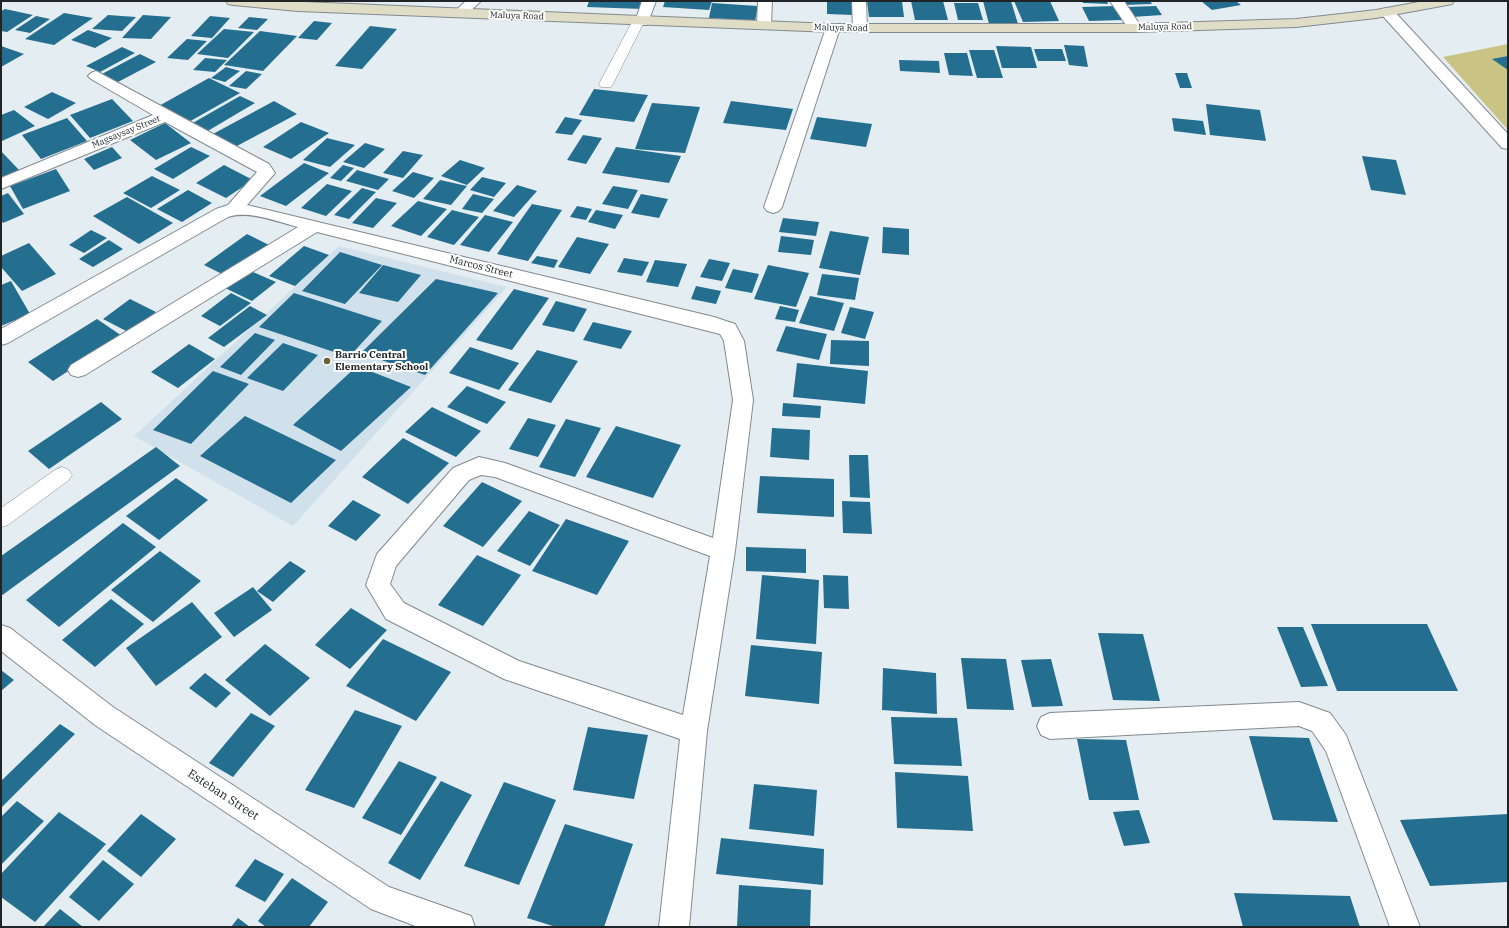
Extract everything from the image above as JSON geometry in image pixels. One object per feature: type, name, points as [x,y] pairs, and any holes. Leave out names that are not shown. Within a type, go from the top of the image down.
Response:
[{"type":"street","name":"Maluya Road","points":[[234,1],[459,14],[640,22],[833,28],[1135,28],[1296,23],[1387,12],[1446,1]]},
{"type":"street","points":[[459,14],[474,1]]},
{"type":"street","points":[[640,22],[649,1]]},
{"type":"street","points":[[764,25],[765,1]]},
{"type":"street","points":[[859,1],[860,28]]},
{"type":"street","points":[[1117,1],[1135,28]]},
{"type":"street","points":[[1387,12],[1508,144]]},
{"type":"street","points":[[773,207],[833,28]]},
{"type":"street","points":[[96,76],[166,116]]},
{"type":"street","name":"Magsaysay Street","points":[[1,184],[166,116],[263,168],[266,173],[234,209]]},
{"type":"street","points":[[1,338],[222,213],[234,209]]},
{"type":"street","name":"Marcos Street","points":[[234,209],[256,211],[714,324],[728,329],[734,341],[743,400],[723,551]]},
{"type":"street","points":[[78,370],[313,226]]},
{"type":"street","points":[[674,927],[694,731],[723,551],[497,468],[479,466],[461,474],[385,561],[378,585],[395,611],[513,671],[694,731]]},
{"type":"street","name":"Esteban Street","points":[[1,636],[104,716],[381,899],[460,927]]},
{"type":"street","points":[[1050,726],[1299,714],[1321,722],[1337,744],[1405,927]]},
{"type":"lane","points":[[606,84],[640,22]]},
{"type":"lane","points":[[1,519],[62,475]]},
{"type":"shaded area","points":[[1508,44],[1508,130],[1443,57]]},
{"type":"shaded area","name":"Barrio Central Elementary School","points":[[339,246],[507,287],[293,526],[134,436]]},
{"type":"building","points":[[589,1],[645,1],[643,9],[587,7]]},
{"type":"building","points":[[665,1],[712,1],[709,10],[663,7]]},
{"type":"building","points":[[827,1],[853,1],[853,15],[827,14]]},
{"type":"building","points":[[867,1],[902,1],[904,17],[869,17]]},
{"type":"building","points":[[911,1],[943,1],[948,20],[915,20]]},
{"type":"building","points":[[983,1],[1011,1],[1018,24],[989,24]]},
{"type":"building","points":[[1014,1],[1050,1],[1059,21],[1023,22]]},
{"type":"building","points":[[1082,1],[1107,1],[1108,4],[1083,3]]},
{"type":"building","points":[[1121,1],[1150,1],[1152,4],[1123,5]]},
{"type":"building","points":[[1201,1],[1236,1],[1241,5],[1212,10]]},
{"type":"building","points":[[712,3],[758,6],[755,21],[709,18]]},
{"type":"building","points":[[954,3],[978,3],[983,20],[958,20]]},
{"type":"building","points":[[1115,6],[1122,20],[1089,21],[1082,7]]},
{"type":"building","points":[[1156,6],[1162,15],[1132,17],[1126,7]]},
{"type":"building","points":[[5,9],[33,15],[7,32],[1,31],[1,11]]},
{"type":"building","points":[[64,13],[93,18],[54,45],[25,39]]},
{"type":"building","points":[[108,15],[136,17],[122,31],[92,29]]},
{"type":"building","points":[[143,15],[171,17],[151,39],[122,38]]},
{"type":"building","points":[[36,16],[50,19],[30,33],[15,30]]},
{"type":"building","points":[[210,16],[230,18],[212,38],[191,36]]},
{"type":"building","points":[[249,17],[268,19],[257,30],[238,28]]},
{"type":"building","points":[[314,21],[332,23],[317,40],[298,38]]},
{"type":"building","points":[[370,26],[397,29],[362,69],[335,66]]},
{"type":"building","points":[[224,29],[254,32],[228,58],[197,54]]},
{"type":"building","points":[[88,30],[112,38],[95,48],[71,40]]},
{"type":"building","points":[[260,31],[297,36],[263,71],[224,65]]},
{"type":"building","points":[[187,39],[207,41],[188,60],[167,58]]},
{"type":"building","points":[[1064,45],[1084,46],[1088,67],[1069,65]]},
{"type":"building","points":[[1,46],[24,54],[1,67]]},
{"type":"building","points":[[996,46],[1031,47],[1037,68],[1002,68]]},
{"type":"building","points":[[122,47],[135,53],[100,72],[86,66]]},
{"type":"building","points":[[1034,49],[1062,49],[1066,61],[1038,61]]},
{"type":"building","points":[[969,50],[994,50],[1003,78],[977,78]]},
{"type":"building","points":[[944,53],[967,53],[973,76],[949,75]]},
{"type":"building","points":[[140,54],[156,62],[116,83],[100,75]]},
{"type":"building","points":[[1508,56],[1508,70],[1492,59]]},
{"type":"building","points":[[205,58],[227,60],[215,72],[193,70]]},
{"type":"building","points":[[899,60],[939,61],[940,73],[900,71]]},
{"type":"building","points":[[226,67],[240,71],[225,82],[211,78]]},
{"type":"building","points":[[246,71],[262,74],[246,89],[229,86]]},
{"type":"building","points":[[1175,73],[1187,73],[1192,88],[1180,88]]},
{"type":"building","points":[[209,78],[240,93],[187,123],[157,107]]},
{"type":"building","points":[[594,89],[648,95],[634,122],[579,115]]},
{"type":"building","points":[[52,92],[76,103],[48,119],[24,107]]},
{"type":"building","points":[[240,96],[255,103],[206,132],[191,124]]},
{"type":"building","points":[[112,99],[133,121],[90,138],[70,115]]},
{"type":"building","points":[[274,101],[297,114],[235,147],[213,134]]},
{"type":"building","points":[[731,101],[793,109],[786,130],[723,123]]},
{"type":"building","points":[[652,103],[700,107],[685,153],[635,149]]},
{"type":"building","points":[[1206,104],[1260,110],[1266,141],[1210,135]]},
{"type":"building","points":[[14,110],[35,126],[2,141],[1,115]]},
{"type":"building","points":[[565,117],[582,120],[572,135],[555,133]]},
{"type":"building","points":[[817,117],[872,124],[866,147],[810,139]]},
{"type":"building","points":[[67,118],[87,141],[41,159],[22,135]]},
{"type":"building","points":[[1172,118],[1203,121],[1206,135],[1174,131]]},
{"type":"building","points":[[301,122],[329,133],[291,159],[263,147]]},
{"type":"building","points":[[165,123],[191,143],[156,160],[130,140]]},
{"type":"building","points":[[583,135],[602,138],[586,164],[567,160]]},
{"type":"building","points":[[327,138],[355,145],[330,167],[303,160]]},
{"type":"building","points":[[365,143],[385,149],[364,168],[343,162]]},
{"type":"building","points":[[112,147],[122,158],[94,170],[84,159]]},
{"type":"building","points":[[191,147],[210,156],[173,179],[154,169]]},
{"type":"building","points":[[616,147],[681,156],[669,183],[602,173]]},
{"type":"building","points":[[1,151],[19,170],[1,178]]},
{"type":"building","points":[[403,151],[423,155],[403,178],[383,173]]},
{"type":"building","points":[[1362,156],[1396,160],[1406,195],[1371,190]]},
{"type":"building","points":[[460,160],[485,168],[467,185],[441,176]]},
{"type":"building","points":[[304,163],[329,173],[286,206],[260,196]]},
{"type":"building","points":[[224,165],[253,180],[226,198],[196,183]]},
{"type":"building","points":[[343,165],[354,168],[341,181],[330,178]]},
{"type":"building","points":[[56,169],[70,191],[23,209],[10,186]]},
{"type":"building","points":[[357,170],[389,179],[378,190],[346,181]]},
{"type":"building","points":[[413,172],[434,178],[414,198],[392,191]]},
{"type":"building","points":[[152,176],[180,190],[151,208],[123,193]]},
{"type":"building","points":[[482,177],[506,183],[494,197],[470,190]]},
{"type":"building","points":[[440,180],[467,186],[451,205],[423,199]]},
{"type":"building","points":[[327,184],[352,191],[326,216],[301,208]]},
{"type":"building","points":[[517,185],[537,191],[514,217],[493,211]]},
{"type":"building","points":[[613,186],[638,190],[628,209],[602,204]]},
{"type":"building","points":[[362,188],[376,192],[349,219],[334,215]]},
{"type":"building","points":[[188,190],[212,203],[182,222],[157,209]]},
{"type":"building","points":[[8,193],[24,214],[3,223],[1,220],[1,196]]},
{"type":"building","points":[[473,194],[494,199],[482,213],[462,209]]},
{"type":"building","points":[[641,194],[668,199],[659,218],[631,213]]},
{"type":"building","points":[[127,197],[173,223],[139,244],[93,216]]},
{"type":"building","points":[[376,198],[397,203],[373,228],[352,223]]},
{"type":"building","points":[[418,201],[447,209],[421,236],[391,226]]},
{"type":"building","points":[[532,204],[562,210],[528,261],[497,254]]},
{"type":"building","points":[[577,206],[592,209],[586,220],[570,217]]},
{"type":"building","points":[[452,210],[479,217],[454,245],[427,237]]},
{"type":"building","points":[[596,210],[623,215],[615,229],[588,222]]},
{"type":"building","points":[[485,215],[513,222],[489,252],[460,245]]},
{"type":"building","points":[[783,218],[819,222],[816,236],[779,232]]},
{"type":"building","points":[[883,227],[909,229],[909,255],[882,253]]},
{"type":"building","points":[[91,230],[107,238],[84,253],[69,245]]},
{"type":"building","points":[[830,231],[869,237],[860,275],[819,268]]},
{"type":"building","points":[[247,234],[269,245],[226,276],[204,265]]},
{"type":"building","points":[[781,236],[814,240],[811,255],[778,252]]},
{"type":"building","points":[[577,237],[609,244],[590,274],[558,267]]},
{"type":"building","points":[[109,240],[123,249],[93,267],[79,259]]},
{"type":"building","points":[[29,243],[56,274],[22,291],[1,267],[1,256]]},
{"type":"building","points":[[304,246],[329,255],[295,286],[269,276]]},
{"type":"building","points":[[340,252],[382,265],[345,304],[302,291]]},
{"type":"building","points":[[537,256],[558,260],[554,268],[531,263]]},
{"type":"building","points":[[624,258],[649,262],[642,276],[617,272]]},
{"type":"building","points":[[709,259],[730,263],[722,281],[700,277]]},
{"type":"building","points":[[655,260],[687,264],[678,287],[646,282]]},
{"type":"building","points":[[383,265],[421,275],[398,302],[359,293]]},
{"type":"building","points":[[768,265],[809,273],[796,307],[754,299]]},
{"type":"building","points":[[246,269],[276,282],[252,301],[223,287]]},
{"type":"building","points":[[733,269],[759,274],[752,293],[725,288]]},
{"type":"building","points":[[822,274],[859,278],[855,300],[817,295]]},
{"type":"building","points":[[436,279],[498,293],[425,375],[361,353]]},
{"type":"building","points":[[11,281],[30,314],[1,326],[1,285]]},
{"type":"building","points":[[696,286],[721,291],[716,304],[691,299]]},
{"type":"building","points":[[514,289],[549,298],[512,350],[476,340]]},
{"type":"building","points":[[231,293],[251,303],[220,326],[201,316]]},
{"type":"building","points":[[294,293],[382,321],[349,357],[259,327]]},
{"type":"building","points":[[810,296],[844,303],[834,331],[799,323]]},
{"type":"building","points":[[130,299],[156,312],[128,332],[103,319]]},
{"type":"building","points":[[556,301],[587,309],[574,332],[542,325]]},
{"type":"building","points":[[250,306],[267,315],[224,347],[208,338]]},
{"type":"building","points":[[780,306],[799,310],[795,322],[775,319]]},
{"type":"building","points":[[850,307],[874,312],[865,339],[841,333]]},
{"type":"building","points":[[97,319],[122,336],[53,381],[28,362]]},
{"type":"building","points":[[593,322],[632,331],[621,349],[583,340]]},
{"type":"building","points":[[786,326],[827,334],[819,360],[776,351]]},
{"type":"building","points":[[255,333],[275,340],[241,375],[220,367]]},
{"type":"building","points":[[831,340],[869,341],[869,366],[830,364]]},
{"type":"building","points":[[283,343],[318,355],[283,391],[247,378]]},
{"type":"building","points":[[189,344],[215,359],[178,388],[151,372]]},
{"type":"building","points":[[470,347],[519,363],[499,390],[449,373]]},
{"type":"building","points":[[537,350],[578,361],[551,403],[508,390]]},
{"type":"building","points":[[797,363],[868,371],[865,404],[793,397]]},
{"type":"building","points":[[357,366],[411,387],[341,451],[293,425]]},
{"type":"building","points":[[213,371],[249,384],[191,444],[153,430]]},
{"type":"building","points":[[467,386],[506,402],[487,424],[447,407]]},
{"type":"building","points":[[101,402],[122,419],[49,469],[28,451]]},
{"type":"building","points":[[783,403],[821,406],[820,418],[782,416]]},
{"type":"building","points":[[432,407],[481,431],[456,457],[405,432]]},
{"type":"building","points":[[245,416],[336,460],[291,503],[200,456]]},
{"type":"building","points":[[528,418],[556,425],[538,457],[509,449]]},
{"type":"building","points":[[566,419],[601,428],[575,477],[539,467]]},
{"type":"building","points":[[616,426],[681,445],[653,498],[586,477]]},
{"type":"building","points":[[772,428],[810,430],[809,460],[770,457]]},
{"type":"building","points":[[403,438],[449,463],[408,504],[362,477]]},
{"type":"building","points":[[156,447],[180,466],[1,596],[1,556]]},
{"type":"building","points":[[849,455],[868,455],[870,498],[850,497]]},
{"type":"building","points":[[760,476],[834,479],[834,517],[757,513]]},
{"type":"building","points":[[176,478],[208,500],[159,540],[126,516]]},
{"type":"building","points":[[482,482],[522,501],[483,547],[443,526]]},
{"type":"building","points":[[353,500],[381,515],[356,541],[328,526]]},
{"type":"building","points":[[842,501],[870,502],[872,534],[843,533]]},
{"type":"building","points":[[529,511],[560,525],[530,566],[497,551]]},
{"type":"building","points":[[566,519],[629,541],[597,595],[532,571]]},
{"type":"building","points":[[123,523],[156,547],[59,627],[26,600]]},
{"type":"building","points":[[746,547],[806,549],[806,573],[746,571]]},
{"type":"building","points":[[160,551],[201,581],[153,622],[111,590]]},
{"type":"building","points":[[477,555],[521,575],[483,626],[438,605]]},
{"type":"building","points":[[290,561],[306,571],[273,602],[257,591]]},
{"type":"building","points":[[762,575],[819,580],[816,644],[756,639]]},
{"type":"building","points":[[823,575],[848,576],[849,609],[824,608]]},
{"type":"building","points":[[253,587],[272,610],[234,637],[214,613]]},
{"type":"building","points":[[111,599],[144,624],[95,667],[62,640]]},
{"type":"building","points":[[192,602],[222,637],[156,686],[126,648]]},
{"type":"building","points":[[351,608],[387,630],[350,669],[315,645]]},
{"type":"building","points":[[1311,624],[1427,624],[1458,691],[1337,691]]},
{"type":"building","points":[[1277,627],[1303,627],[1328,686],[1301,687]]},
{"type":"building","points":[[1098,633],[1143,634],[1160,701],[1113,700]]},
{"type":"building","points":[[383,639],[451,672],[416,721],[346,686]]},
{"type":"building","points":[[265,644],[310,678],[270,716],[225,680]]},
{"type":"building","points":[[751,645],[822,652],[819,704],[745,696]]},
{"type":"building","points":[[961,658],[1006,659],[1014,710],[967,709]]},
{"type":"building","points":[[1051,659],[1063,706],[1032,707],[1021,660]]},
{"type":"building","points":[[883,668],[936,673],[937,714],[882,710]]},
{"type":"building","points":[[1,670],[14,680],[1,691]]},
{"type":"building","points":[[205,673],[231,693],[216,708],[189,688]]},
{"type":"building","points":[[355,710],[402,726],[354,808],[305,790]]},
{"type":"building","points":[[251,713],[275,726],[233,777],[209,763]]},
{"type":"building","points":[[891,717],[957,718],[962,766],[894,764]]},
{"type":"building","points":[[60,724],[75,734],[1,808],[1,781]]},
{"type":"building","points":[[588,727],[648,735],[634,799],[573,790]]},
{"type":"building","points":[[1249,736],[1309,738],[1338,822],[1273,820]]},
{"type":"building","points":[[1077,739],[1126,740],[1139,800],[1089,800]]},
{"type":"building","points":[[399,761],[437,777],[401,835],[362,818]]},
{"type":"building","points":[[895,772],[968,776],[973,831],[897,828]]},
{"type":"building","points":[[441,781],[472,795],[420,880],[388,863]]},
{"type":"building","points":[[504,782],[556,800],[519,885],[464,866]]},
{"type":"building","points":[[754,784],[817,790],[814,836],[749,829]]},
{"type":"building","points":[[17,801],[44,821],[1,865],[1,817]]},
{"type":"building","points":[[1139,810],[1150,843],[1124,846],[1113,812]]},
{"type":"building","points":[[59,812],[106,844],[35,922],[1,897],[1,874]]},
{"type":"building","points":[[141,814],[176,839],[141,877],[107,851]]},
{"type":"building","points":[[1508,814],[1508,882],[1430,886],[1400,820]]},
{"type":"building","points":[[565,824],[633,844],[604,927],[556,927],[527,918]]},
{"type":"building","points":[[721,838],[824,849],[823,885],[716,874]]},
{"type":"building","points":[[255,859],[284,874],[265,902],[235,886]]},
{"type":"building","points":[[103,860],[134,884],[99,921],[69,897]]},
{"type":"building","points":[[292,878],[328,902],[309,927],[266,927],[258,921]]},
{"type":"building","points":[[739,885],[811,890],[810,927],[737,927]]},
{"type":"building","points":[[1234,893],[1350,896],[1360,927],[1243,927]]},
{"type":"building","points":[[60,909],[83,927],[43,927]]},
{"type":"building","points":[[238,918],[250,927],[231,927]]},
{"type":"place","name":"Barrio Central Elementary School","points":[[327,361]]}]
